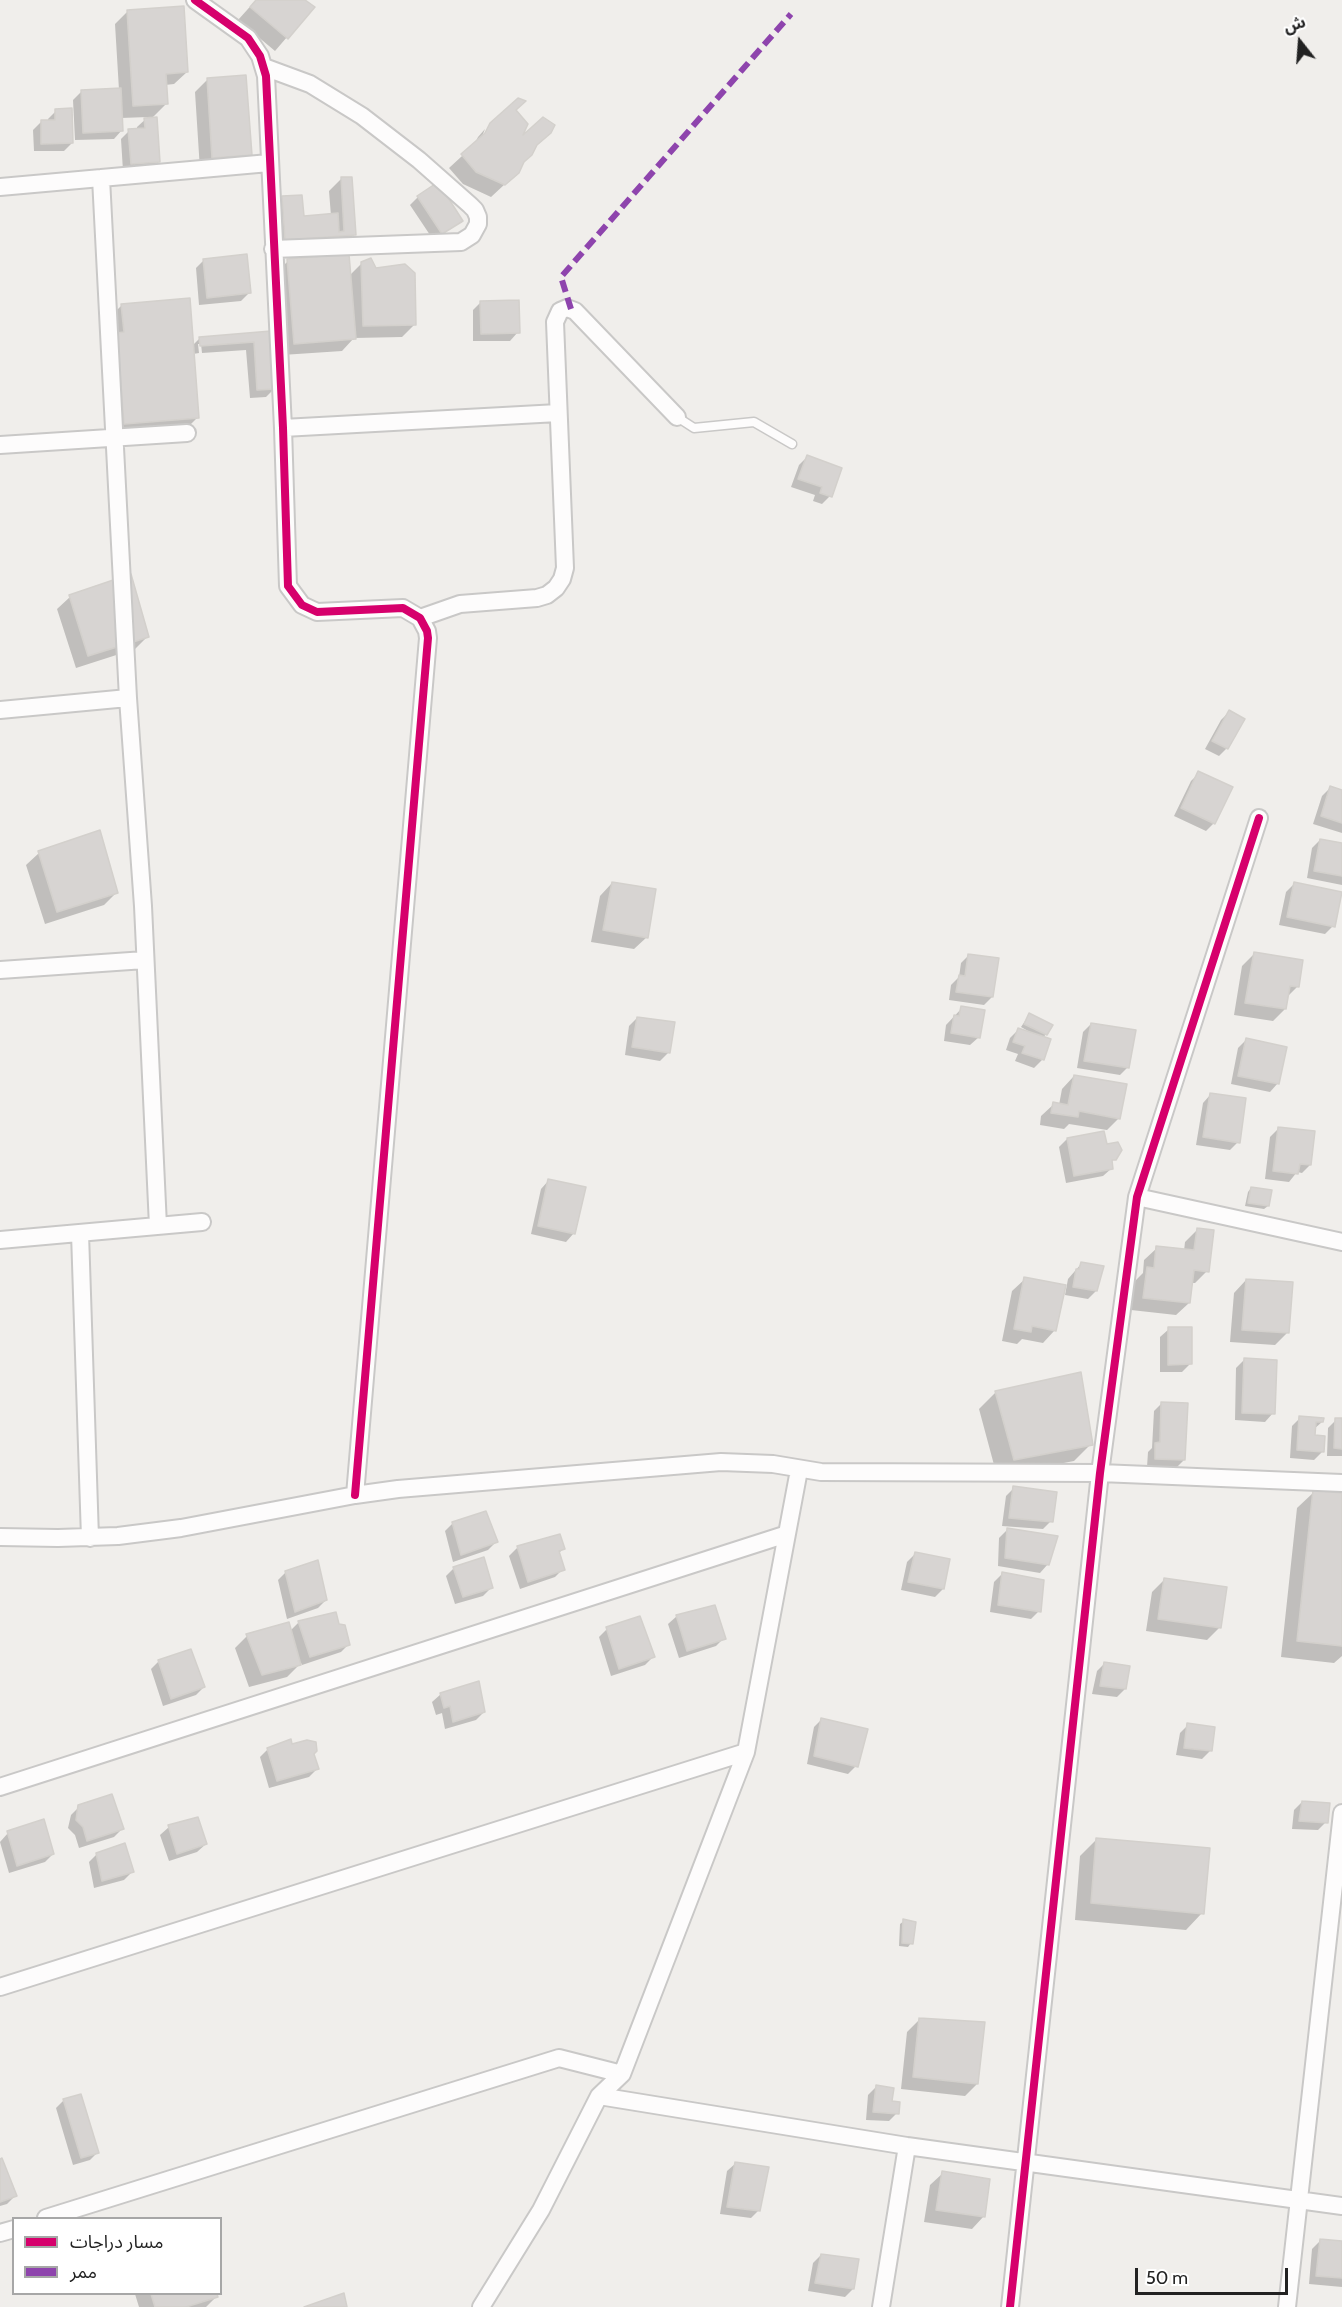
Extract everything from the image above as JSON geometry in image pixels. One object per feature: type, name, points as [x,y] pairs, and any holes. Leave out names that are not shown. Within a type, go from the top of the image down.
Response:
[{"type":"street","points":[[195,0],[248,38],[255,47],[266,76],[283,428],[286,579],[291,594],[302,605],[317,612],[396,607],[410,610],[425,625],[428,638],[355,1495]]},
{"type":"street","points":[[264,67],[310,84],[362,116],[419,160],[470,205],[478,218],[478,224],[472,235],[461,242],[273,249]]},
{"type":"street","points":[[0,187],[269,163]]},
{"type":"street","points":[[101,178],[158,1226]]},
{"type":"street","points":[[420,618],[460,604],[537,598],[556,588],[562,579],[565,568],[555,322],[557,314],[567,308],[576,311],[677,417]]},
{"type":"street","points":[[283,428],[558,412]]},
{"type":"street","points":[[0,446],[187,433]]},
{"type":"street","points":[[0,710],[128,698]]},
{"type":"street","points":[[1010,2307],[1100,1473],[1137,1197],[1259,818]]},
{"type":"street","points":[[0,970],[145,960]]},
{"type":"street","points":[[1137,1197],[1342,1242]]},
{"type":"street","points":[[0,1240],[202,1222]]},
{"type":"street","points":[[80,1233],[90,1538]]},
{"type":"street","points":[[0,1537],[90,1538],[158,1532],[398,1489],[721,1462],[773,1464],[799,1470],[846,1473],[1100,1473],[1342,1483]]},
{"type":"street","points":[[481,2307],[541,2210],[599,2096],[622,2074],[747,1752],[799,1470]]},
{"type":"street","points":[[0,1787],[788,1534]]},
{"type":"street","points":[[0,1987],[747,1752]]},
{"type":"street","points":[[1287,2307],[1297,2200],[1342,1813]]},
{"type":"street","points":[[49,2217],[559,2058],[622,2074]]},
{"type":"street","points":[[599,2096],[907,2146],[1342,2206]]},
{"type":"street","points":[[881,2307],[907,2146]]},
{"type":"lane","points":[[677,417],[694,428],[754,422],[792,444]]},
{"type":"building","points":[[256,0],[305,0],[315,7],[288,39],[250,7]]},
{"type":"building","points":[[184,6],[188,72],[166,74],[168,104],[133,106],[127,10]]},
{"type":"building","points":[[246,75],[252,155],[212,158],[207,78]]},
{"type":"building","points":[[121,88],[123,131],[83,133],[81,90]]},
{"type":"building","points":[[518,98],[526,101],[516,110],[528,124],[523,135],[543,117],[555,125],[551,133],[537,145],[532,155],[524,162],[519,173],[505,185],[476,172],[461,154],[485,133],[490,123]]},
{"type":"building","points":[[72,108],[73,143],[41,144],[41,120],[55,120],[55,109]]},
{"type":"building","points":[[157,117],[160,162],[131,164],[128,129],[145,128],[144,118]]},
{"type":"building","points":[[341,177],[352,177],[356,235],[285,240],[282,196],[302,195],[304,216],[338,213],[339,232],[344,231]]},
{"type":"building","points":[[438,182],[463,221],[442,234],[417,196]]},
{"type":"building","points":[[247,254],[251,293],[207,298],[203,259]]},
{"type":"building","points":[[349,254],[356,339],[294,344],[287,259]]},
{"type":"building","points":[[371,258],[376,268],[405,264],[415,273],[416,325],[363,326],[361,262]]},
{"type":"building","points":[[190,298],[199,418],[124,424],[117,333],[124,332],[121,304]]},
{"type":"building","points":[[519,300],[520,333],[481,334],[480,301]]},
{"type":"building","points":[[271,331],[275,389],[257,390],[254,342],[200,346],[199,337]]},
{"type":"building","points":[[807,455],[842,468],[832,497],[820,493],[822,487],[798,479]]},
{"type":"building","points":[[131,574],[149,637],[88,656],[69,595]]},
{"type":"building","points":[[1229,710],[1245,719],[1228,749],[1212,741]]},
{"type":"building","points":[[1198,771],[1233,787],[1215,824],[1181,808]]},
{"type":"building","points":[[1330,786],[1342,790],[1342,823],[1321,816]]},
{"type":"building","points":[[100,830],[118,893],[57,912],[38,851]]},
{"type":"building","points":[[1320,839],[1342,843],[1342,876],[1314,871]]},
{"type":"building","points":[[612,882],[656,889],[648,938],[603,930]]},
{"type":"building","points":[[1294,882],[1342,892],[1335,927],[1287,917]]},
{"type":"building","points":[[1254,952],[1303,960],[1299,987],[1290,986],[1286,1009],[1245,1003]]},
{"type":"building","points":[[968,954],[999,958],[993,997],[956,992],[959,975],[965,976]]},
{"type":"building","points":[[961,1006],[985,1010],[980,1038],[951,1033],[954,1015],[959,1016]]},
{"type":"building","points":[[1029,1013],[1053,1025],[1047,1035],[1024,1024]]},
{"type":"building","points":[[637,1017],[675,1022],[670,1053],[632,1047]]},
{"type":"building","points":[[1091,1023],[1136,1030],[1129,1068],[1084,1061]]},
{"type":"building","points":[[1018,1028],[1051,1039],[1044,1060],[1022,1053],[1025,1046],[1013,1042]]},
{"type":"building","points":[[1246,1038],[1287,1047],[1279,1084],[1238,1076]]},
{"type":"building","points":[[1074,1075],[1127,1084],[1120,1119],[1079,1111],[1078,1117],[1051,1113],[1053,1102],[1068,1105]]},
{"type":"building","points":[[1210,1093],[1246,1098],[1240,1143],[1203,1137]]},
{"type":"building","points":[[1278,1127],[1315,1131],[1311,1165],[1300,1164],[1298,1174],[1273,1171]]},
{"type":"building","points":[[1104,1131],[1107,1144],[1118,1142],[1122,1150],[1116,1160],[1112,1160],[1113,1169],[1074,1176],[1067,1138]]},
{"type":"building","points":[[548,1179],[586,1187],[575,1234],[538,1226]]},
{"type":"building","points":[[1251,1187],[1272,1190],[1269,1206],[1248,1203]]},
{"type":"building","points":[[1197,1228],[1214,1230],[1209,1272],[1194,1270],[1190,1303],[1143,1298],[1147,1267],[1154,1268],[1156,1246],[1194,1250]]},
{"type":"building","points":[[1081,1262],[1104,1266],[1097,1291],[1073,1287],[1076,1269],[1079,1269]]},
{"type":"building","points":[[1024,1277],[1066,1285],[1056,1331],[1032,1326],[1031,1332],[1014,1329]]},
{"type":"building","points":[[1246,1279],[1293,1282],[1289,1333],[1242,1330]]},
{"type":"building","points":[[1168,1327],[1192,1327],[1192,1364],[1168,1365]]},
{"type":"building","points":[[1244,1358],[1277,1360],[1275,1414],[1242,1413]]},
{"type":"building","points":[[1081,1372],[1093,1445],[1014,1460],[995,1391]]},
{"type":"building","points":[[1161,1402],[1188,1403],[1185,1460],[1155,1459],[1155,1443],[1160,1442]]},
{"type":"building","points":[[1299,1416],[1324,1418],[1323,1422],[1316,1422],[1315,1435],[1325,1436],[1324,1452],[1297,1450]]},
{"type":"building","points":[[1335,1418],[1342,1418],[1342,1449],[1334,1448]]},
{"type":"building","points":[[1013,1486],[1057,1492],[1053,1522],[1009,1518]]},
{"type":"building","points":[[1313,1490],[1342,1493],[1342,1646],[1297,1641]]},
{"type":"building","points":[[486,1511],[498,1542],[461,1555],[452,1522]]},
{"type":"building","points":[[1007,1528],[1058,1536],[1049,1565],[1005,1558]]},
{"type":"building","points":[[560,1534],[565,1549],[559,1551],[565,1570],[528,1582],[517,1546]]},
{"type":"building","points":[[915,1552],[950,1559],[944,1589],[908,1582]]},
{"type":"building","points":[[484,1557],[493,1588],[463,1597],[453,1567]]},
{"type":"building","points":[[318,1560],[327,1600],[295,1612],[285,1571]]},
{"type":"building","points":[[1002,1572],[1044,1580],[1041,1612],[998,1605]]},
{"type":"building","points":[[1164,1578],[1227,1587],[1221,1628],[1158,1619]]},
{"type":"building","points":[[715,1605],[726,1639],[687,1651],[676,1615]]},
{"type":"building","points":[[336,1612],[339,1624],[345,1625],[350,1645],[310,1657],[298,1621]]},
{"type":"building","points":[[640,1616],[655,1657],[619,1669],[606,1627]]},
{"type":"building","points":[[289,1622],[301,1665],[262,1675],[246,1634]]},
{"type":"building","points":[[191,1649],[205,1687],[171,1699],[158,1660]]},
{"type":"building","points":[[1104,1662],[1130,1666],[1126,1689],[1100,1686]]},
{"type":"building","points":[[479,1681],[485,1712],[453,1722],[450,1706],[444,1708],[440,1693]]},
{"type":"building","points":[[821,1718],[868,1729],[858,1767],[814,1756]]},
{"type":"building","points":[[1187,1723],[1215,1727],[1212,1751],[1184,1748]]},
{"type":"building","points":[[291,1739],[292,1744],[307,1740],[316,1742],[317,1751],[314,1754],[319,1769],[277,1781],[267,1748]]},
{"type":"building","points":[[112,1794],[124,1829],[87,1841],[83,1827],[76,1820],[78,1805]]},
{"type":"building","points":[[1302,1801],[1330,1803],[1328,1823],[1299,1821]]},
{"type":"building","points":[[198,1817],[207,1844],[177,1854],[168,1825]]},
{"type":"building","points":[[44,1819],[54,1854],[17,1866],[7,1831]]},
{"type":"building","points":[[1096,1838],[1210,1848],[1204,1914],[1091,1903]]},
{"type":"building","points":[[125,1843],[134,1872],[102,1881],[96,1853]]},
{"type":"building","points":[[903,1919],[916,1922],[913,1944],[902,1943]]},
{"type":"building","points":[[919,2018],[985,2022],[978,2084],[913,2077]]},
{"type":"building","points":[[876,2085],[894,2088],[892,2101],[900,2102],[899,2114],[873,2112]]},
{"type":"building","points":[[81,2094],[99,2153],[81,2158],[63,2099]]},
{"type":"building","points":[[2,2158],[17,2196],[0,2202],[0,2159]]},
{"type":"building","points":[[735,2162],[769,2167],[760,2211],[727,2207]]},
{"type":"building","points":[[942,2171],[990,2179],[985,2217],[936,2210]]},
{"type":"building","points":[[1320,2239],[1342,2241],[1342,2278],[1316,2276]]},
{"type":"building","points":[[821,2254],[859,2259],[854,2289],[815,2283]]},
{"type":"building","points":[[344,2293],[347,2307],[304,2307]]},
{"type":"building","points":[[151,2295],[217,2295],[218,2297],[186,2307],[155,2307]]},
{"type":"marked path","points":[[571,309],[561,277],[791,14]]},
{"type":"cycle path","points":[[195,0],[248,38],[260,56],[266,76],[283,428],[288,586],[302,605],[317,612],[403,608],[420,618],[428,638],[355,1495]]},
{"type":"cycle path","points":[[1010,2307],[1100,1473],[1137,1197],[1259,818]]}]
